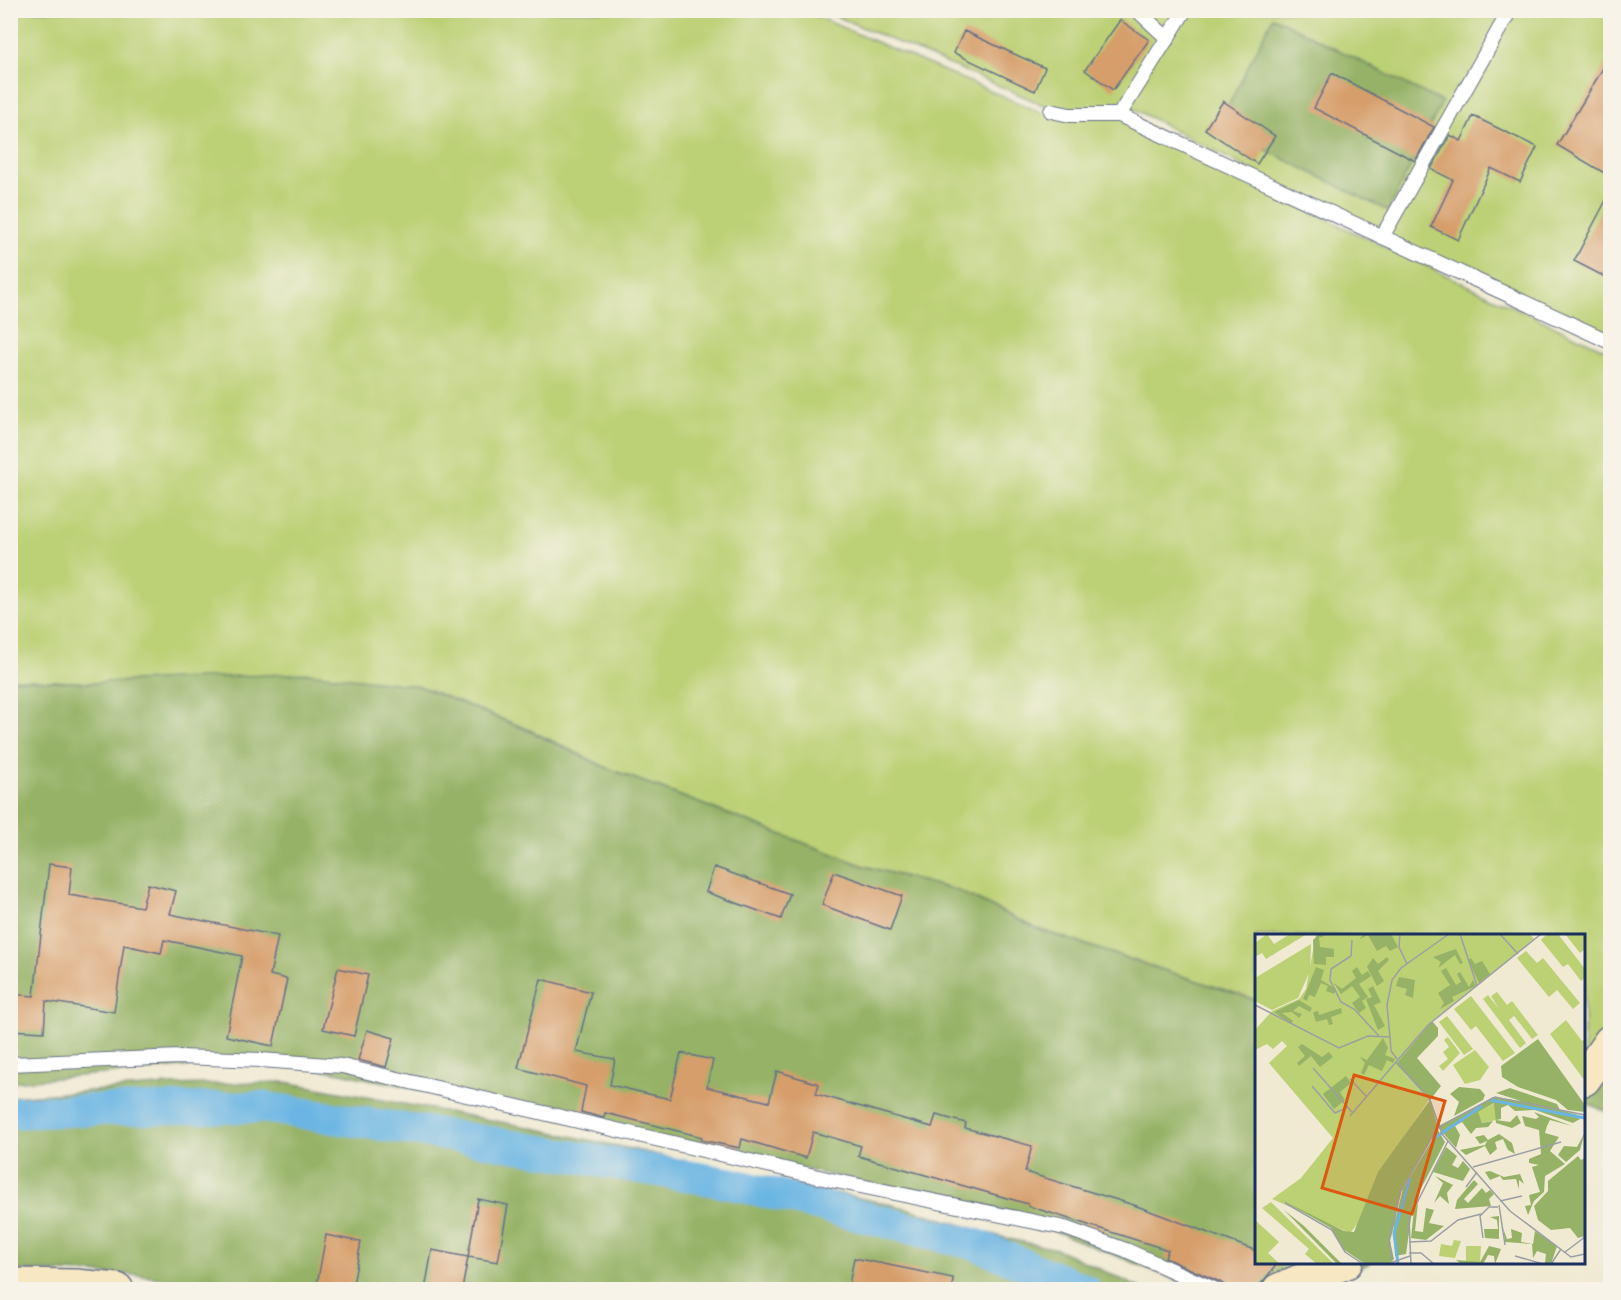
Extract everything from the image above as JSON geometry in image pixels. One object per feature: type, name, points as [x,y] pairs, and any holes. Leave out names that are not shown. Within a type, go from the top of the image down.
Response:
[{"type":"street","points":[[1585,1078],[1611,1042]]},
{"type":"street","points":[[1279,1290],[1344,1264]]},
{"type":"street","points":[[10,1285],[76,1286],[117,1290]]},
{"type":"lane","points":[[1137,10],[1168,39]]},
{"type":"lane","points":[[1119,115],[1185,10]]},
{"type":"lane","points":[[1382,237],[1510,10]]},
{"type":"lane","points":[[1052,111],[1070,115],[1119,115],[1611,342]]},
{"type":"lane","points":[[10,1064],[180,1057],[342,1066],[825,1178],[1065,1228],[1126,1250],[1216,1290]]},
{"type":"green space","points":[[10,11],[804,11],[1049,116],[1129,116],[1345,228],[1610,352],[1610,1036],[1585,1074],[1585,934],[1255,934],[1255,1000],[1040,930],[958,891],[864,866],[607,768],[530,730],[419,686],[190,679],[90,683],[11,679]]},
{"type":"green space","points":[[824,11],[1610,11],[1610,342],[1349,221],[1132,108],[1053,109]]},
{"type":"green space","points":[[1273,17],[1442,102],[1388,211],[1218,126]]},
{"type":"green space","points":[[308,673],[419,686],[530,731],[607,768],[864,866],[958,891],[1040,930],[1255,1000],[1255,1264],[1369,1264],[1309,1289],[1199,1289],[1005,1211],[273,1059],[11,1082],[10,679],[90,683]]},
{"type":"green space","points":[[1610,1050],[1610,1113],[1585,1102],[1585,1088]]},
{"type":"green space","points":[[285,1082],[528,1127],[906,1208],[1008,1239],[1057,1249],[1142,1289],[251,1290],[137,1275],[11,1270],[11,1097],[172,1085]]},
{"type":"building","points":[[1120,20],[1149,40],[1113,90],[1085,70]]},
{"type":"building","points":[[964,31],[1045,68],[1035,91],[954,53]]},
{"type":"building","points":[[1611,55],[1611,177],[1557,145]]},
{"type":"building","points":[[1332,73],[1434,127],[1415,161],[1314,108]]},
{"type":"building","points":[[1223,101],[1275,136],[1257,164],[1205,129]]},
{"type":"building","points":[[1473,116],[1537,147],[1520,182],[1491,168],[1458,240],[1431,227],[1453,180],[1431,169],[1450,135],[1461,141]]},
{"type":"building","points":[[1611,191],[1611,280],[1574,261]]},
{"type":"building","points":[[49,864],[72,867],[69,895],[142,907],[148,884],[176,891],[170,914],[278,936],[270,975],[287,979],[273,1046],[226,1036],[242,956],[164,940],[161,953],[124,945],[114,1012],[46,1001],[44,1032],[10,1030],[10,994],[34,996]]},
{"type":"building","points":[[714,867],[790,894],[781,919],[706,892]]},
{"type":"building","points":[[834,872],[902,896],[890,930],[822,905]]},
{"type":"building","points":[[338,968],[368,975],[354,1036],[323,1029]]},
{"type":"building","points":[[541,979],[591,992],[576,1052],[615,1059],[610,1085],[670,1099],[681,1053],[713,1060],[707,1087],[769,1102],[777,1071],[819,1084],[816,1094],[932,1127],[936,1115],[966,1123],[965,1128],[1032,1146],[1025,1172],[1134,1205],[1255,1250],[1255,1264],[1277,1264],[1256,1290],[1231,1290],[1220,1282],[1165,1258],[1168,1250],[1028,1206],[1028,1204],[858,1156],[861,1146],[813,1132],[806,1158],[742,1139],[740,1148],[701,1140],[702,1137],[605,1113],[604,1118],[581,1112],[586,1086],[518,1068]]},
{"type":"building","points":[[367,1030],[394,1038],[386,1067],[358,1060]]},
{"type":"building","points":[[478,1199],[508,1205],[498,1262],[468,1257]]},
{"type":"building","points":[[326,1235],[361,1242],[352,1290],[316,1290]]},
{"type":"building","points":[[432,1250],[468,1257],[462,1290],[425,1290]]},
{"type":"building","points":[[854,1258],[953,1278],[952,1290],[848,1290]]},
{"type":"waterway","points":[[10,1113],[261,1107],[472,1139],[733,1184],[977,1245],[1085,1290]]}]
